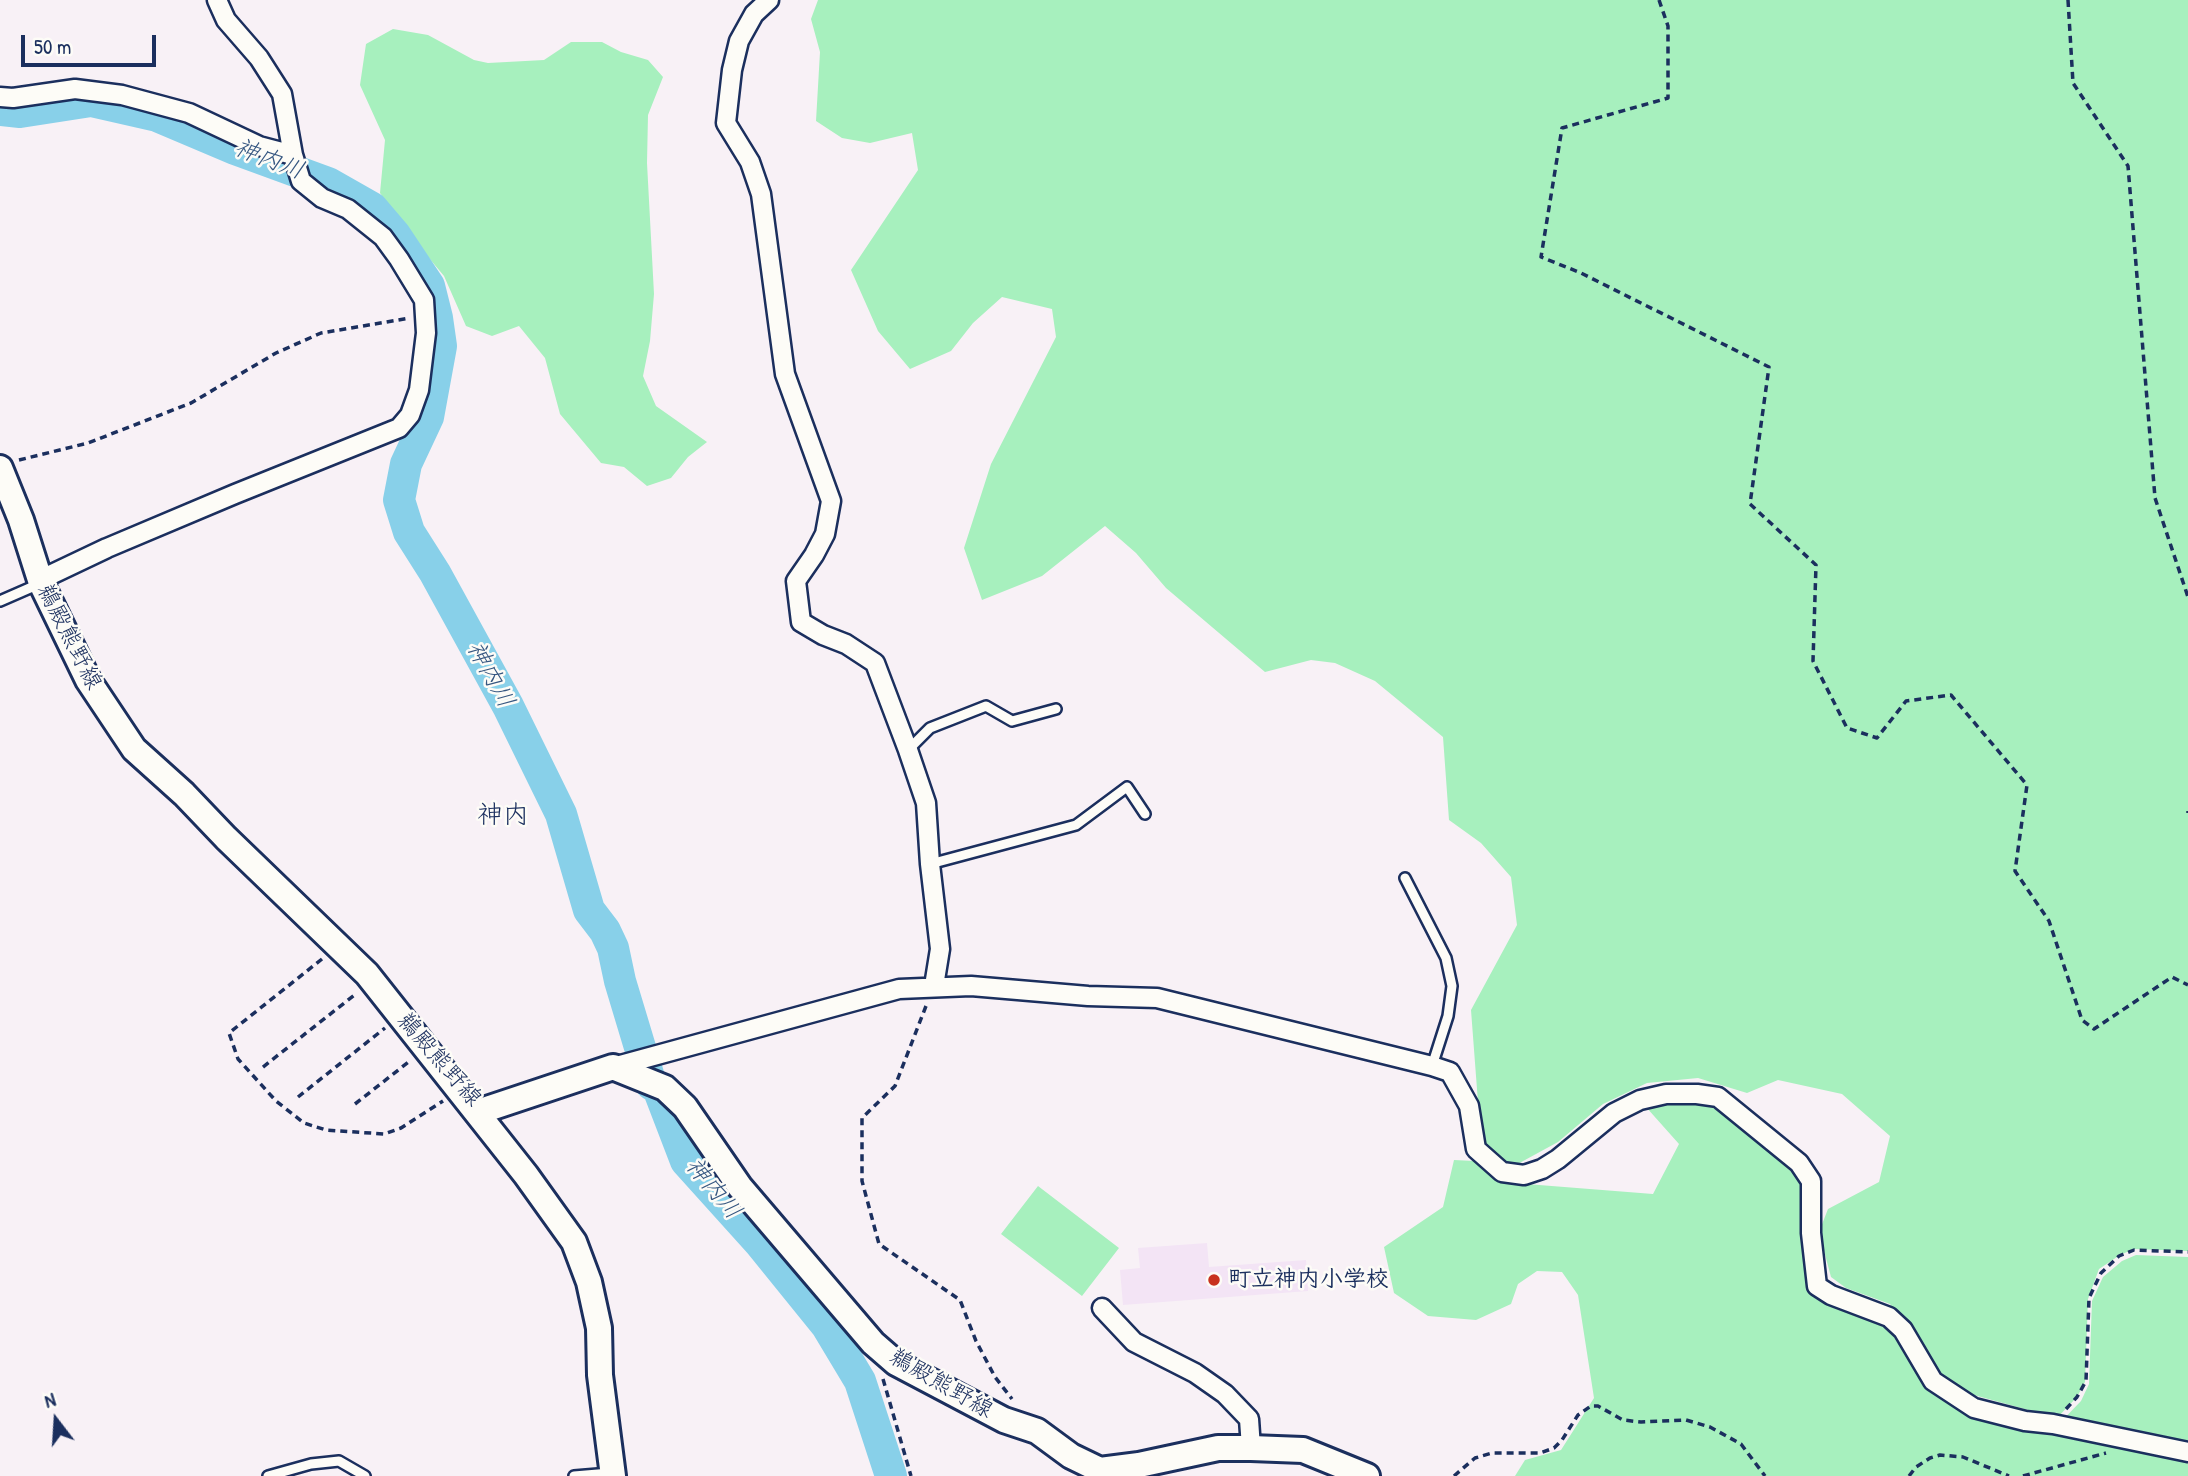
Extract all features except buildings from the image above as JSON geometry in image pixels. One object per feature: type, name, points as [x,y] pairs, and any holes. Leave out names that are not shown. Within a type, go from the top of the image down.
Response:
[{"type":"main road","name":"鵜殿熊野線","points":[[7,465],[41,583],[88,680],[134,749],[184,794],[372,981],[478,1112],[612,1067],[664,1088],[685,1107],[740,1188],[873,1343],[896,1363],[1004,1420],[1037,1432],[1071,1456],[1100,1470],[1139,1465],[1218,1448],[1251,1448],[1303,1450],[1367,1476]]},
{"type":"main road","points":[[478,1112],[574,1242],[589,1282],[599,1328],[600,1375],[613,1474]]},
{"type":"street","points":[[41,583],[46,577],[107,548],[399,428],[410,415],[419,390],[426,332],[424,300],[383,237],[357,215],[322,198],[301,181],[293,155],[282,94],[259,58],[226,19],[217,0]]},
{"type":"street","points":[[769,0],[754,14],[739,41],[732,70],[726,123],[750,162],[761,194],[785,374],[831,501],[825,534],[796,581],[801,622],[846,644],[875,663],[908,750],[926,803],[940,949],[934,986]]},
{"type":"street","points":[[0,97],[13,98],[75,89],[122,95],[190,113],[260,146],[293,155]]},
{"type":"street","points":[[612,1067],[899,989],[971,986],[1088,996],[1157,998],[1450,1072],[1469,1106],[1476,1149],[1502,1172],[1524,1175],[1542,1169],[1614,1113],[1640,1100],[1666,1094],[1718,1097],[1799,1163],[1811,1181],[1811,1233],[1817,1286],[1831,1295],[1889,1317],[1903,1330],[1933,1381],[1974,1408],[2025,1421],[2053,1424],[2188,1452]]},
{"type":"street","points":[[1102,1308],[1135,1342],[1195,1373],[1225,1394],[1249,1419],[1251,1448]]},
{"type":"lane","points":[[0,601],[41,583]]},
{"type":"lane","points":[[908,750],[930,728],[986,706],[1012,721],[1056,709]]},
{"type":"lane","points":[[930,864],[1076,825],[1127,787],[1145,814]]},
{"type":"lane","points":[[1405,878],[1446,958],[1452,986],[1448,1016],[1432,1066]]},
{"type":"lane","points":[[268,1476],[311,1464],[339,1461],[365,1476]]},
{"type":"lane","points":[[574,1476],[613,1474]]},
{"type":"path","points":[[1659,0],[1668,26],[1668,98],[1562,128],[1541,257],[1581,273],[1769,367],[1750,504],[1816,565],[1813,660],[1847,728],[1877,738],[1906,701],[1951,695],[2027,785],[2015,871],[2049,921],[2082,1020],[2094,1029],[2172,977],[2188,985]]},
{"type":"path","points":[[2068,0],[2073,83],[2128,166],[2155,498],[2188,597]]},
{"type":"path","points":[[7,465],[88,443],[191,403],[276,353],[321,333],[425,316]]},
{"type":"path","points":[[338,946],[229,1033],[238,1059],[276,1101],[304,1123],[326,1130],[384,1134],[401,1128],[460,1090]]},
{"type":"path","points":[[263,1067],[372,981]]},
{"type":"path","points":[[934,986],[895,1086],[862,1118],[862,1181],[879,1244],[960,1300],[976,1341],[995,1377],[1012,1399]]},
{"type":"path","points":[[298,1097],[400,1016]]},
{"type":"path","points":[[355,1104],[426,1048]]},
{"type":"path","points":[[2053,1424],[2077,1397],[2086,1381],[2089,1298],[2101,1273],[2119,1256],[2134,1250],[2188,1252]]},
{"type":"path","points":[[873,1343],[911,1476]]},
{"type":"path","points":[[1454,1476],[1475,1458],[1492,1453],[1539,1453],[1554,1448],[1578,1415],[1591,1406],[1598,1406],[1623,1420],[1686,1420],[1710,1427],[1741,1444],[1765,1476]]},
{"type":"path","points":[[2023,1476],[2141,1443]]},
{"type":"path","points":[[1909,1476],[1916,1467],[1940,1455],[1962,1458],[2009,1476]]},
{"type":"shaded area","name":"町立神内小学校","points":[[1207,1243],[1209,1267],[1306,1260],[1308,1291],[1123,1305],[1120,1270],[1140,1268],[1138,1248]]},
{"type":"green space","points":[[818,0],[2188,0],[2188,1251],[2134,1249],[2099,1269],[2088,1299],[2085,1382],[2077,1397],[2057,1418],[1963,1392],[1940,1376],[1890,1304],[1846,1288],[1831,1277],[1819,1232],[1828,1209],[1879,1182],[1890,1136],[1842,1094],[1778,1080],[1747,1093],[1698,1078],[1647,1083],[1603,1104],[1558,1142],[1514,1166],[1499,1160],[1481,1142],[1471,1010],[1517,925],[1511,877],[1481,843],[1449,820],[1443,737],[1375,681],[1335,663],[1311,660],[1265,672],[1166,588],[1136,553],[1105,526],[1042,576],[982,600],[964,548],[991,464],[1056,337],[1052,309],[1002,297],[973,323],[951,351],[910,369],[878,331],[851,270],[918,170],[912,133],[870,143],[842,138],[816,121],[820,52],[811,19]]},
{"type":"green space","points":[[393,29],[428,35],[474,60],[488,63],[544,60],[571,42],[602,42],[621,52],[648,60],[663,77],[648,115],[647,163],[654,294],[650,341],[643,376],[656,406],[707,442],[688,457],[671,478],[647,486],[624,467],[601,463],[560,414],[545,358],[519,326],[492,336],[466,326],[444,276],[380,193],[385,140],[360,85],[366,44]]},
{"type":"green space","points":[[1693,1098],[1715,1107],[1758,1137],[1796,1168],[1805,1182],[1804,1270],[1811,1291],[1885,1323],[1901,1337],[1925,1382],[2053,1430],[2081,1401],[2089,1384],[2092,1301],[2103,1277],[2122,1261],[2136,1255],[2188,1257],[2188,1476],[1515,1476],[1525,1460],[1561,1450],[1594,1398],[1578,1295],[1562,1272],[1537,1271],[1518,1284],[1511,1304],[1476,1320],[1428,1316],[1394,1293],[1384,1247],[1443,1207],[1454,1160],[1474,1161],[1501,1182],[1653,1194],[1679,1144],[1646,1107]]},
{"type":"green space","points":[[1038,1186],[1119,1248],[1082,1296],[1001,1234]]},
{"type":"waterway","name":"神内川","points":[[0,110],[20,112],[91,101],[157,116],[235,149],[328,183],[372,208],[395,235],[429,286],[441,346],[428,417],[406,464],[399,500],[409,532],[435,573],[508,706],[561,814],[589,910],[605,931],[613,948],[620,981],[651,1084],[658,1088],[686,1161],[759,1242],[827,1326],[860,1381],[891,1476]]},
{"type":"place","name":"町立神内小学校","points":[[1214,1280]]},
{"type":"district","name":"神内","points":[[503,816]]}]
